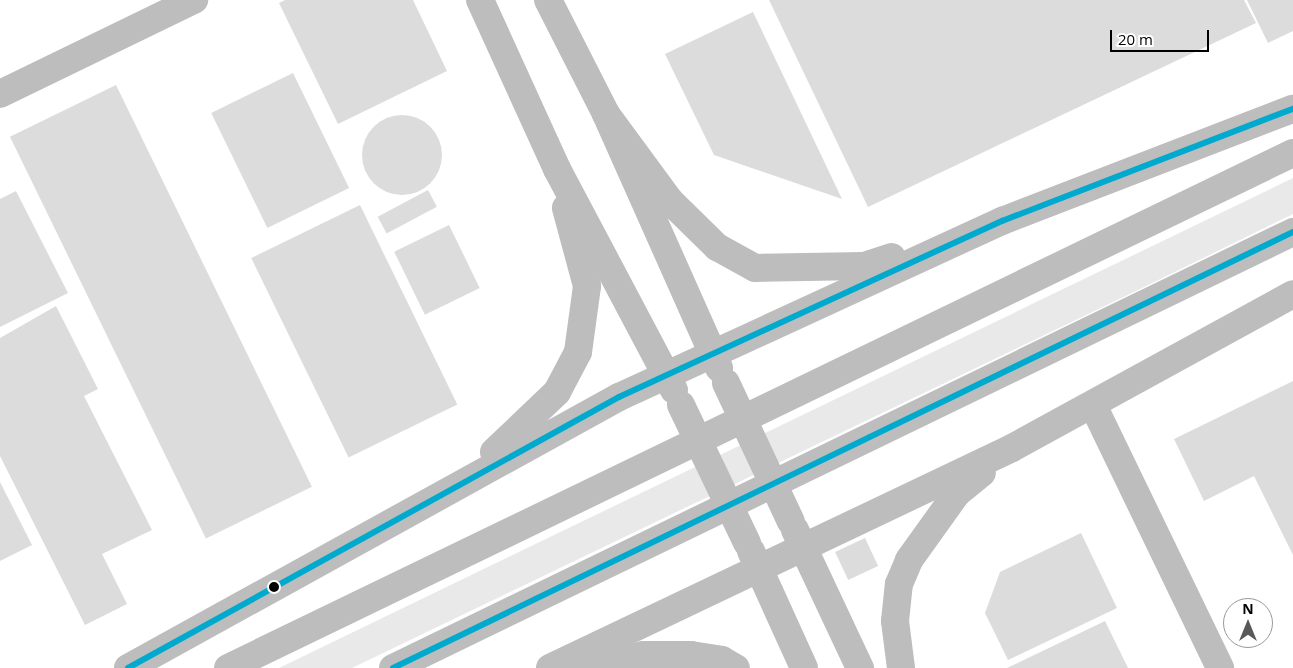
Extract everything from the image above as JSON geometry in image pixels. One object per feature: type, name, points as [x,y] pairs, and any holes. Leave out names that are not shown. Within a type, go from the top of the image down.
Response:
[{"type":"street","points":[[0,94],[194,0]]},
{"type":"street","points":[[480,0],[556,169],[667,374],[804,668]]},
{"type":"street","points":[[548,0],[606,114],[711,353],[860,668]]},
{"type":"street","points":[[606,114],[670,201],[717,247],[755,268],[864,266],[1002,221],[1293,109]]},
{"type":"street","points":[[228,668],[1293,153]]},
{"type":"street","points":[[468,477],[556,392],[578,352],[587,286],[556,169]]},
{"type":"street","points":[[128,668],[468,477],[667,374],[1002,221]]},
{"type":"street","points":[[393,668],[1293,232]]},
{"type":"street","points":[[550,668],[1012,448],[1293,294]]},
{"type":"street","points":[[1093,405],[1220,668]]},
{"type":"street","points":[[901,668],[895,622],[899,584],[908,560],[957,494],[1012,448]]},
{"type":"street","points":[[593,668],[654,655],[722,660],[736,668]]},
{"type":"shaded area","points":[[1293,178],[1293,214],[1136,291],[352,668],[279,668]]},
{"type":"building","points":[[285,0],[413,0],[447,71],[338,124],[279,3]]},
{"type":"building","points":[[769,0],[1244,0],[1256,23],[868,207]]},
{"type":"building","points":[[1247,0],[1293,0],[1293,31],[1268,43]]},
{"type":"building","points":[[753,12],[842,199],[714,155],[665,54]]},
{"type":"building","points":[[293,73],[349,188],[267,228],[211,113]]},
{"type":"building","points":[[116,85],[312,487],[206,538],[10,137]]},
{"type":"building","points":[[402,115],[417,118],[430,127],[439,140],[442,155],[439,170],[430,183],[417,192],[402,195],[387,192],[374,183],[365,170],[362,155],[365,140],[374,127],[387,118]]},
{"type":"building","points":[[428,190],[437,207],[387,234],[378,217]]},
{"type":"building","points":[[16,191],[68,293],[0,327],[0,199]]},
{"type":"building","points":[[360,205],[457,405],[349,458],[251,258]]},
{"type":"building","points":[[449,225],[480,288],[425,315],[394,252]]},
{"type":"building","points":[[56,306],[98,389],[84,396],[152,530],[102,554],[127,604],[85,625],[0,456],[0,338]]},
{"type":"building","points":[[1293,381],[1293,555],[1254,476],[1204,501],[1174,439]]},
{"type":"building","points":[[0,482],[32,545],[0,561]]},
{"type":"building","points":[[1081,533],[1117,608],[1008,660],[985,613],[1000,572]]},
{"type":"building","points":[[865,538],[878,566],[848,580],[835,552]]},
{"type":"building","points":[[1105,621],[1128,668],[1007,668]]},
{"type":"transit line","points":[[128,668],[619,397],[1002,221],[1293,109]]},
{"type":"transit line","points":[[393,668],[1293,232]]}]
